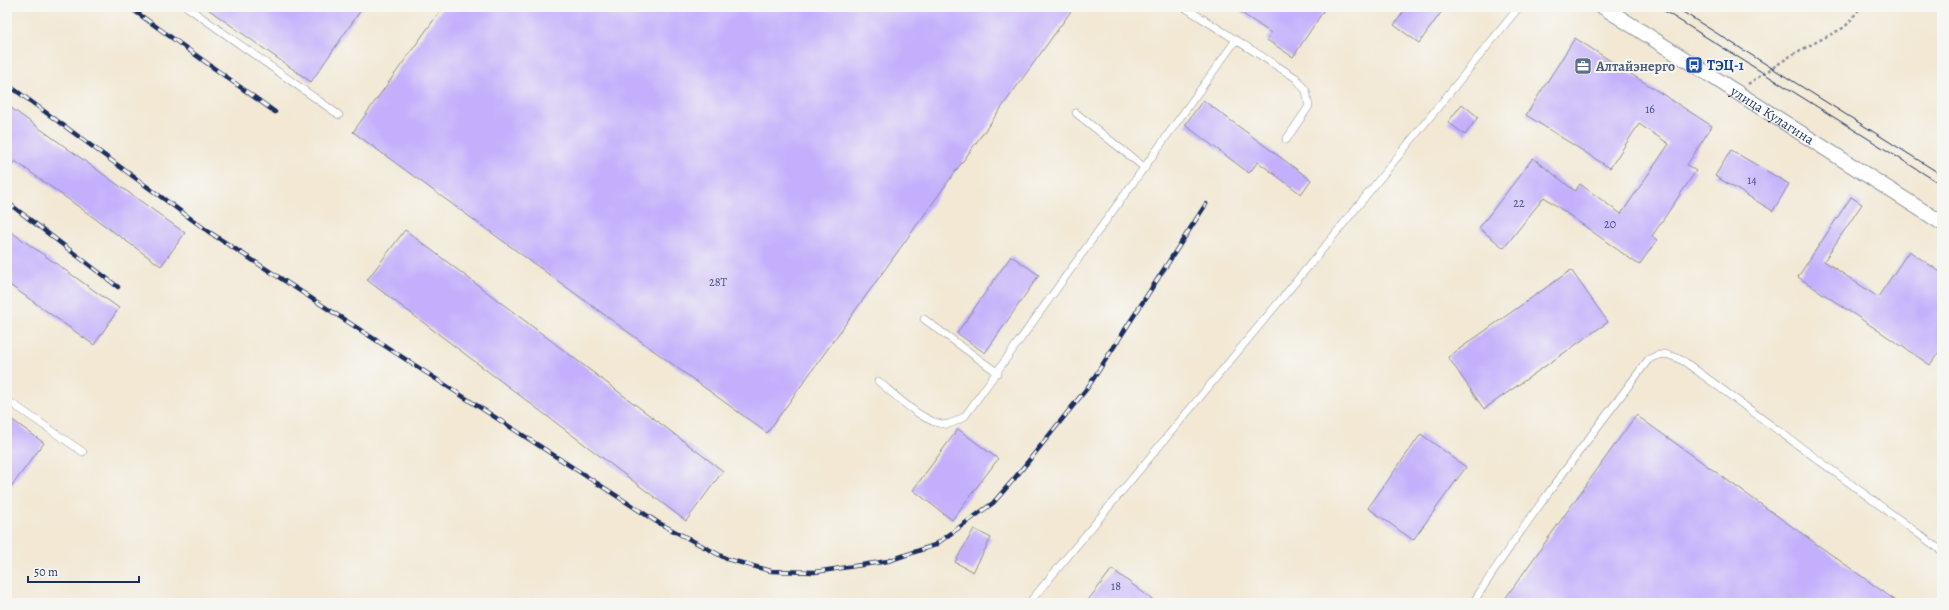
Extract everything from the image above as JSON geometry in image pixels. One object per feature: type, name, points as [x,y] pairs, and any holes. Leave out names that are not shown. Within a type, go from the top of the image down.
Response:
[{"type":"street","name":"улица Кулагина","points":[[1603,7],[1942,223]]},
{"type":"lane","points":[[187,7],[338,115]]},
{"type":"lane","points":[[1184,7],[1296,78],[1306,91],[1309,106],[1286,140]]},
{"type":"lane","points":[[1029,603],[1327,244],[1519,7]]},
{"type":"lane","points":[[878,381],[929,421],[947,424],[956,422],[965,416],[998,373],[1236,40]]},
{"type":"lane","points":[[1076,113],[1145,168]]},
{"type":"lane","points":[[924,319],[998,373]]},
{"type":"lane","points":[[1473,603],[1496,567],[1566,470],[1648,360],[1656,354],[1669,354],[1685,362],[1942,551]]},
{"type":"lane","points":[[7,400],[83,452]]},
{"type":"path","points":[[1736,92],[1795,53],[1845,27],[1861,7]]},
{"type":"building","points":[[205,7],[363,7],[311,82]]},
{"type":"building","points":[[443,7],[1074,7],[767,433],[353,132]]},
{"type":"building","points":[[1233,7],[1326,7],[1293,57],[1267,40],[1271,33]]},
{"type":"building","points":[[1407,7],[1445,7],[1419,43],[1394,25]]},
{"type":"building","points":[[1575,38],[1712,126],[1687,165],[1696,171],[1652,236],[1657,240],[1639,265],[1544,197],[1504,248],[1479,228],[1533,158],[1575,191],[1580,184],[1621,214],[1669,144],[1639,124],[1610,168],[1526,115]]},
{"type":"building","points":[[1203,100],[1311,180],[1301,194],[1258,162],[1249,173],[1185,125]]},
{"type":"building","points":[[1462,104],[1478,117],[1465,135],[1448,122]]},
{"type":"building","points":[[7,105],[185,233],[161,266],[15,161],[7,172]]},
{"type":"building","points":[[1731,150],[1789,184],[1773,211],[1715,176]]},
{"type":"building","points":[[1851,197],[1862,204],[1824,261],[1878,297],[1909,251],[1942,273],[1942,347],[1930,365],[1798,277]]},
{"type":"building","points":[[7,229],[119,308],[94,345],[7,283]]},
{"type":"building","points":[[405,230],[723,471],[686,521],[367,280]]},
{"type":"building","points":[[1011,256],[1039,275],[985,353],[957,333]]},
{"type":"building","points":[[1571,270],[1608,322],[1484,409],[1448,357]]},
{"type":"building","points":[[1636,415],[1899,603],[1502,603]]},
{"type":"building","points":[[7,416],[44,443],[7,492]]},
{"type":"building","points":[[958,429],[998,459],[952,520],[913,490]]},
{"type":"building","points":[[1421,434],[1466,467],[1413,540],[1368,508]]},
{"type":"building","points":[[974,529],[991,538],[973,572],[955,562]]},
{"type":"building","points":[[1112,569],[1157,603],[1086,603]]},
{"type":"tram line","points":[[1658,7],[1942,185]]},
{"type":"tram line","points":[[1675,7],[1942,175]]},
{"type":"railway","points":[[129,7],[275,112]]},
{"type":"railway","points":[[7,84],[209,232],[657,522],[727,559],[771,571],[815,572],[888,561],[935,545],[993,503],[1088,387],[1206,204]]},
{"type":"railway","points":[[7,202],[118,287]]},
{"type":"place","name":"ТЭЦ-1","points":[[1694,65]]},
{"type":"place","name":"Алтайэнерго","points":[[1583,66]]}]
